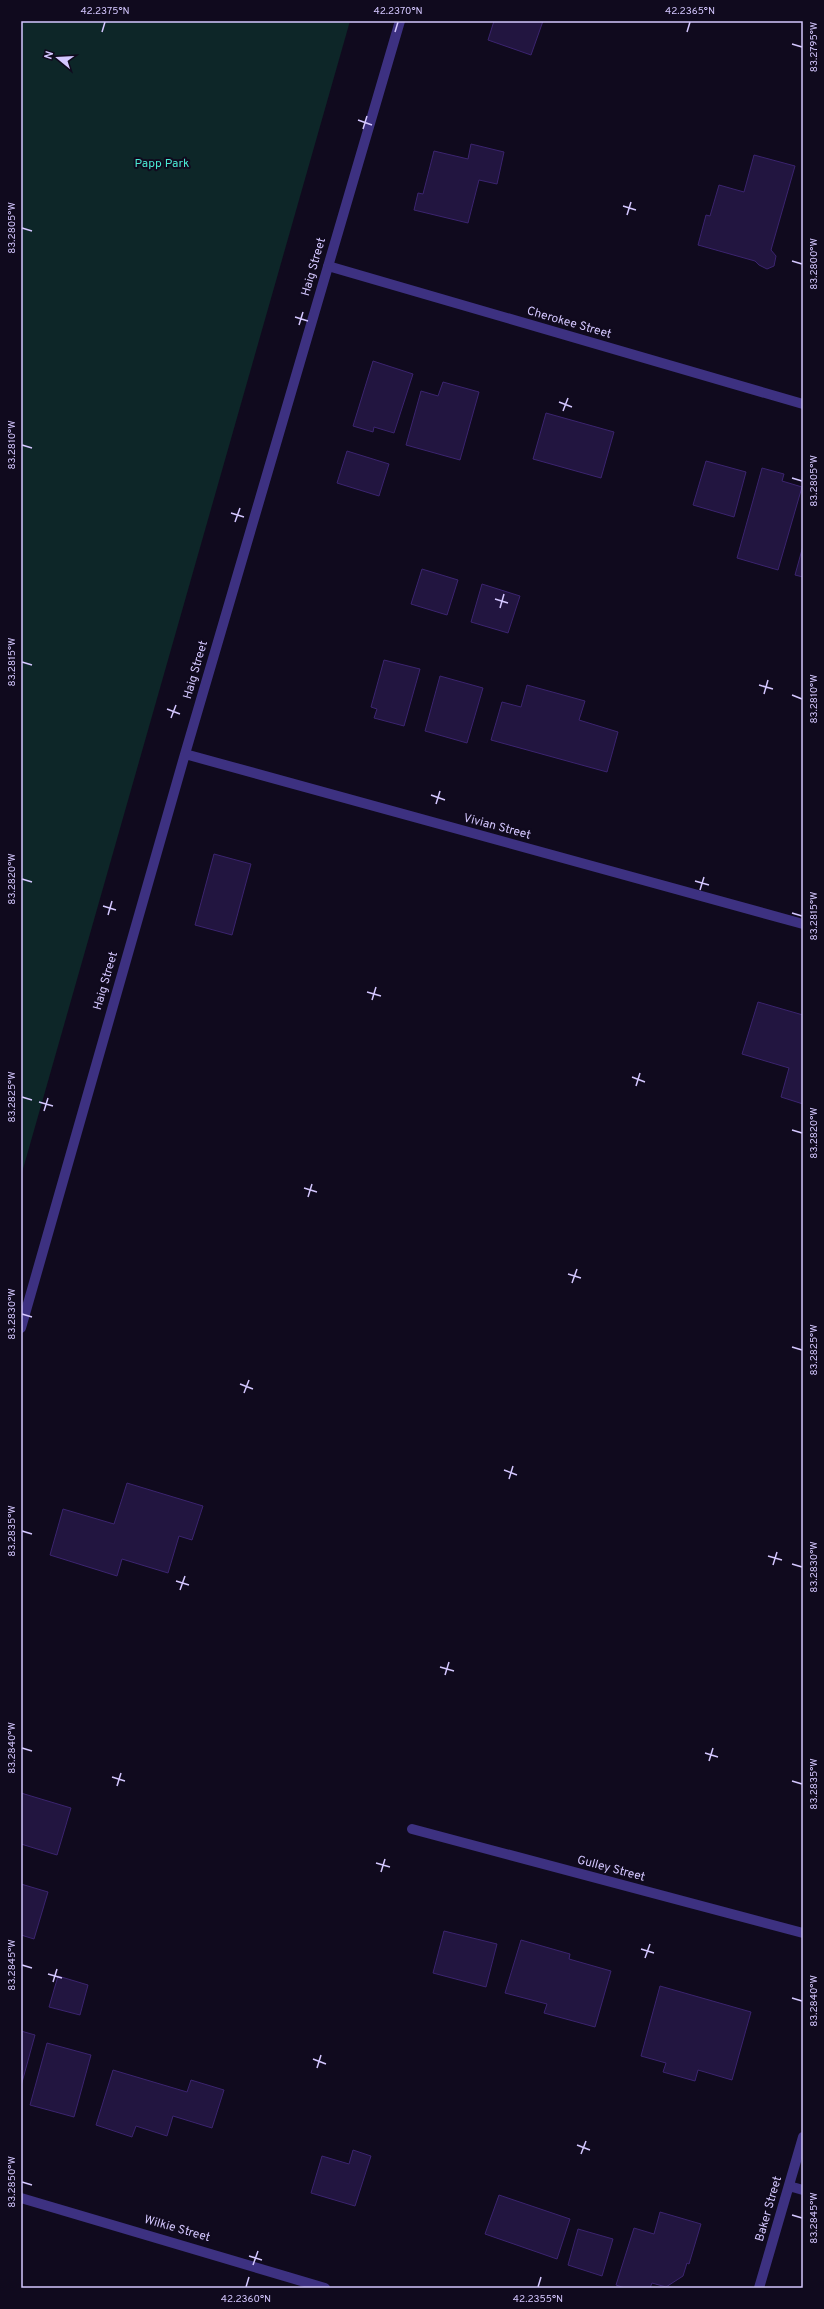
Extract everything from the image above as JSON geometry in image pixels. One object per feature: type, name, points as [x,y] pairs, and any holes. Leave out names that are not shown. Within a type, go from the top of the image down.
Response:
[{"type":"street","name":"Haig Street","points":[[21,1328],[185,754],[400,21]]},
{"type":"street","name":"Cherokee Street","points":[[328,266],[803,404]]},
{"type":"street","name":"Vivian Street","points":[[185,754],[803,924]]},
{"type":"street","name":"Gulley Street","points":[[412,1830],[803,1933]]},
{"type":"street","name":"Baker Street","points":[[759,2288],[803,2137]]},
{"type":"street","points":[[789,2186],[803,2190]]},
{"type":"street","name":"Wilkie Street","points":[[21,2198],[325,2288]]},
{"type":"green space","name":"Papp Park","points":[[21,21],[350,21],[21,1176]]},
{"type":"building","points":[[494,21],[543,21],[531,55],[488,40]]},
{"type":"building","points":[[471,144],[504,152],[497,184],[479,180],[468,223],[414,210],[418,193],[423,194],[434,151],[468,159]]},
{"type":"building","points":[[754,155],[795,166],[771,250],[776,256],[774,266],[767,269],[755,261],[698,245],[706,215],[710,216],[719,185],[744,192]]},
{"type":"building","points":[[373,361],[413,374],[394,433],[374,427],[373,432],[353,426]]},
{"type":"building","points":[[443,382],[479,392],[460,460],[406,445],[421,391],[438,396]]},
{"type":"building","points":[[546,413],[614,432],[601,478],[533,459]]},
{"type":"building","points":[[347,451],[389,464],[379,496],[337,483]]},
{"type":"building","points":[[706,461],[746,472],[734,517],[693,505]]},
{"type":"building","points":[[762,468],[784,474],[782,481],[802,487],[778,570],[737,558]]},
{"type":"building","points":[[803,546],[803,577],[795,575]]},
{"type":"building","points":[[422,569],[458,580],[447,615],[411,604]]},
{"type":"building","points":[[482,584],[520,596],[508,633],[471,622]]},
{"type":"building","points":[[384,660],[420,669],[404,726],[374,718],[377,709],[371,707]]},
{"type":"building","points":[[440,676],[483,688],[467,743],[425,731]]},
{"type":"building","points":[[527,685],[585,701],[579,720],[618,732],[607,772],[491,740],[502,702],[521,707]]},
{"type":"building","points":[[214,854],[251,864],[232,935],[195,925]]},
{"type":"building","points":[[758,1002],[803,1015],[803,1104],[781,1097],[789,1068],[742,1054]]},
{"type":"building","points":[[127,1483],[203,1506],[192,1540],[179,1536],[168,1573],[122,1559],[117,1576],[50,1555],[63,1509],[114,1524]]},
{"type":"building","points":[[21,1793],[71,1808],[57,1855],[21,1844]]},
{"type":"building","points":[[21,1884],[48,1892],[34,1939],[21,1935]]},
{"type":"building","points":[[444,1931],[497,1944],[486,1987],[433,1973]]},
{"type":"building","points":[[521,1940],[570,1954],[569,1959],[611,1971],[595,2027],[544,2013],[547,2004],[505,1993]]},
{"type":"building","points":[[58,1976],[88,1985],[80,2015],[49,2007]]},
{"type":"building","points":[[660,1986],[751,2012],[732,2080],[698,2070],[695,2081],[663,2072],[666,2063],[641,2056]]},
{"type":"building","points":[[21,2031],[35,2035],[21,2086]]},
{"type":"building","points":[[47,2043],[91,2055],[74,2117],[30,2105]]},
{"type":"building","points":[[113,2070],[187,2092],[191,2080],[224,2090],[212,2128],[173,2116],[167,2136],[136,2126],[132,2137],[96,2125]]},
{"type":"building","points":[[353,2150],[371,2156],[355,2206],[311,2193],[322,2156],[349,2164]]},
{"type":"building","points":[[499,2195],[570,2219],[557,2259],[485,2234]]},
{"type":"building","points":[[660,2212],[701,2224],[689,2264],[687,2263],[683,2276],[666,2287],[652,2283],[650,2288],[625,2288],[616,2285],[634,2228],[654,2234]]},
{"type":"building","points":[[578,2229],[613,2239],[602,2276],[568,2265]]}]
